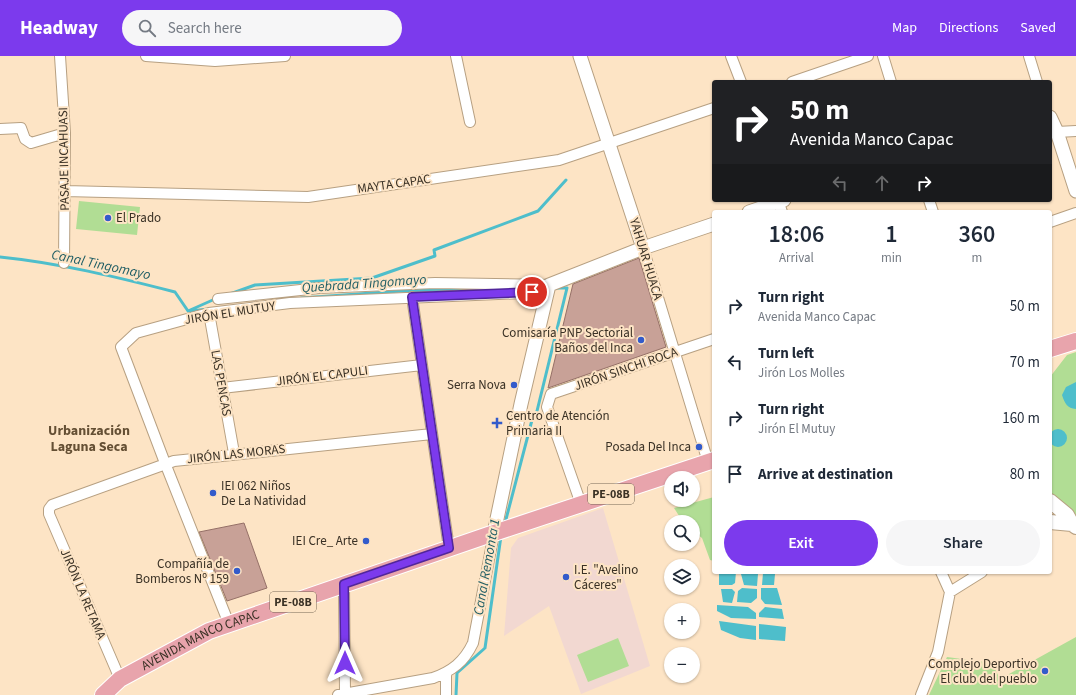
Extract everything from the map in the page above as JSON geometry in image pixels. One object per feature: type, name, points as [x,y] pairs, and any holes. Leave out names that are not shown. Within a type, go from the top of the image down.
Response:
[{"type":"main road","points":[[1053,352],[1076,341]]},
{"type":"main road","name":"AVENIDA MANCO CAPAC","points":[[103,695],[120,678],[209,631],[449,548],[711,461]]},
{"type":"main road","points":[[1052,503],[1067,515],[1074,525]]},
{"type":"main road","points":[[1052,523],[1074,525]]},
{"type":"street","name":"PASAJE INCAHUASI","points":[[60,56],[65,133],[64,263]]},
{"type":"street","points":[[146,56],[215,61],[285,56]]},
{"type":"street","points":[[456,56],[470,122]]},
{"type":"street","name":"YAHUAR HUACA","points":[[580,56],[643,248],[673,352],[711,461]]},
{"type":"street","points":[[731,56],[740,80]]},
{"type":"street","points":[[798,80],[868,56]]},
{"type":"street","points":[[883,56],[890,80]]},
{"type":"street","points":[[1029,56],[1036,80]]},
{"type":"street","name":"MAYTA CAPAC","points":[[65,191],[308,197],[559,160],[712,109]]},
{"type":"street","points":[[1052,121],[1057,132],[1076,191]]},
{"type":"street","points":[[0,129],[21,128],[25,139],[31,142],[65,133]]},
{"type":"street","points":[[1057,132],[1076,131]]},
{"type":"street","points":[[756,210],[781,203]]},
{"type":"street","points":[[1052,221],[1076,213]]},
{"type":"street","points":[[218,299],[276,292],[350,286],[435,283],[548,288],[643,248],[712,225]]},
{"type":"street","points":[[344,584],[342,695],[433,678],[446,673],[459,665],[467,656],[473,643],[500,531],[548,288]]},
{"type":"street","name":"JIRÓN EL MUTUY","points":[[230,624],[164,463],[121,347],[136,333],[209,313],[290,304],[548,288]]},
{"type":"street","points":[[412,297],[449,548]]},
{"type":"street","name":"LAS PENCAS","points":[[209,313],[234,453]]},
{"type":"street","name":"JIRÓN SINCHI ROCA","points":[[581,504],[547,407],[551,394],[712,340]]},
{"type":"street","name":"JIRÓN EL CAPULI","points":[[222,388],[422,365]]},
{"type":"street","name":"JIRÓN LAS MORAS","points":[[49,509],[56,502],[164,463],[234,453],[432,434]]},
{"type":"street","name":"JIRÓN LA RETAMA","points":[[49,509],[49,514],[120,678]]},
{"type":"street","points":[[921,695],[938,652],[950,592],[942,574]]},
{"type":"street","points":[[950,592],[979,574]]},
{"type":"street","points":[[446,673],[446,695]]},
{"type":"shaded area","name":"I.E. \"Avelino Cáceres\"","points":[[603,508],[650,666],[581,694],[549,606],[504,636],[511,548],[518,538]]},
{"type":"green space","name":"El Prado","points":[[79,201],[140,207],[137,235],[76,229]]},
{"type":"green space","points":[[1076,352],[1076,515],[1052,498],[1052,374],[1067,355]]},
{"type":"green space","points":[[712,498],[712,560],[710,560],[702,538],[700,536],[700,515],[678,515],[674,508],[700,507],[700,501]]},
{"type":"green space","name":"Complejo Deportivo El club del pueblo","points":[[1076,637],[1076,695],[929,695],[947,657],[992,663],[1000,679]]},
{"type":"green space","points":[[618,638],[629,666],[588,682],[577,655]]},
{"type":"water","points":[[1076,382],[1076,409],[1070,408],[1067,405],[1062,395],[1066,387]]},
{"type":"water","points":[[1055,430],[1061,430],[1066,435],[1066,441],[1061,446],[1058,447],[1052,444],[1052,432]]},
{"type":"water","points":[[719,574],[736,574],[735,583],[732,585],[719,585]]},
{"type":"water","points":[[741,574],[758,574],[757,586],[744,585]]},
{"type":"water","points":[[763,574],[775,574],[774,585],[762,585]]},
{"type":"water","points":[[742,588],[757,589],[757,598],[751,603],[737,602],[738,591]]},
{"type":"water","points":[[761,588],[777,588],[782,605],[765,604],[761,599]]},
{"type":"water","points":[[721,589],[732,589],[735,592],[732,603],[723,602]]},
{"type":"water","points":[[717,605],[748,607],[756,613],[756,619],[731,618],[717,611]]},
{"type":"water","points":[[765,607],[782,609],[784,619],[759,617],[759,613]]},
{"type":"water","points":[[719,621],[756,626],[756,640],[740,638],[721,630]]},
{"type":"water","points":[[759,624],[786,627],[785,641],[759,639]]},
{"type":"building","points":[[639,258],[666,347],[548,388],[573,284]]},
{"type":"building","name":"Compañía de Bomberos Nº 159","points":[[244,523],[267,588],[227,601],[199,532]]},
{"type":"waterway","points":[[230,294],[255,285],[372,278],[435,256],[434,250],[538,211],[566,180]]},
{"type":"waterway","name":"Canal Tingomayo","points":[[0,257],[88,271],[175,292],[188,311]]},
{"type":"waterway","name":"Quebrada Tingomayo","points":[[505,523],[532,420],[537,411],[567,288],[555,288]]},
{"type":"waterway","name":"Quebrada Tingomayo","points":[[301,298],[401,291],[501,289]]},
{"type":"waterway","points":[[188,311],[215,299]]},
{"type":"waterway","name":"Quebrada Tingomayo","points":[[191,311],[208,309]]},
{"type":"waterway","name":"Canal Remonta 1","points":[[456,695],[457,673],[485,648],[501,536]]},
{"type":"place","name":"El Prado","points":[[108,218]]},
{"type":"place","name":"Comisaría PNP Sectorial Baños del Inca","points":[[641,340]]},
{"type":"place","name":"Serra Nova","points":[[514,385]]},
{"type":"place","name":"Centro de Atención Primaria II","points":[[497,423]]},
{"type":"place","name":"Posada Del Inca","points":[[699,447]]},
{"type":"place","name":"IEI 062 Niños De La Natividad","points":[[213,493]]},
{"type":"place","name":"IEI Cre_ Arte","points":[[366,541]]},
{"type":"place","name":"Compañía de Bomberos Nº 159","points":[[237,571]]},
{"type":"place","name":"I.E. \"Avelino Cáceres\"","points":[[566,577]]},
{"type":"place","name":"Complejo Deportivo El club del pueblo","points":[[1045,671]]},
{"type":"district","name":"Urbanización Laguna Seca","points":[[89,440]]},
{"type":"route","points":[[345,663],[344,584],[449,548],[412,297],[532,292]]}]
